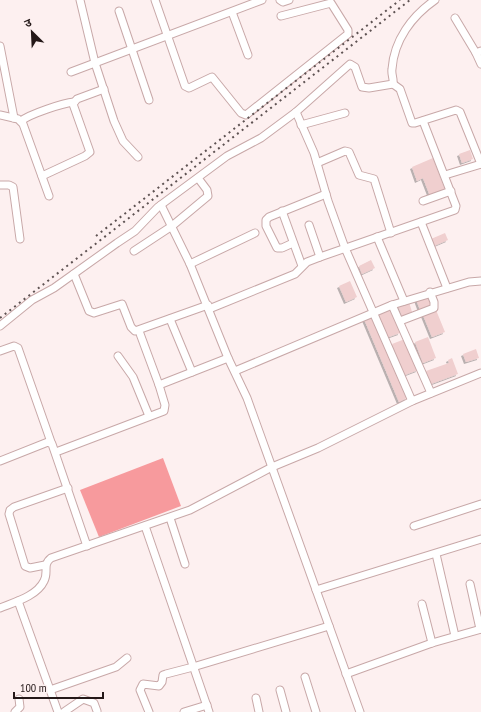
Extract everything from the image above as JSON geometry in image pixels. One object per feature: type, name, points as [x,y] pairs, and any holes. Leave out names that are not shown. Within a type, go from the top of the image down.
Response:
[{"type":"street","points":[[80,0],[95,63],[123,141],[138,157]]},
{"type":"street","points":[[155,0],[166,35],[187,88],[212,77],[241,113],[246,115],[346,38],[348,34],[348,30],[331,3],[281,16]]},
{"type":"street","points":[[71,72],[262,0]]},
{"type":"street","points":[[280,0],[283,2],[290,0]]},
{"type":"street","points":[[393,84],[392,68],[396,50],[404,33],[413,18],[435,0]]},
{"type":"street","points":[[119,11],[149,100]]},
{"type":"street","points":[[232,12],[248,54]]},
{"type":"street","points":[[455,18],[479,52],[481,64]]},
{"type":"street","points":[[0,46],[14,118]]},
{"type":"street","points":[[0,326],[36,297],[54,288],[138,229],[161,205],[231,153],[261,138],[296,112],[350,64],[355,67],[362,87],[369,88],[393,84],[400,89],[410,121],[415,123],[424,121],[458,110],[481,164],[445,175]]},
{"type":"street","points":[[21,121],[26,117],[66,103],[74,102],[104,89]]},
{"type":"street","points":[[42,176],[90,152],[74,108],[74,102]]},
{"type":"street","points":[[296,112],[317,163],[345,248],[412,401]]},
{"type":"street","points":[[302,125],[345,113]]},
{"type":"street","points":[[0,115],[21,121],[49,196]]},
{"type":"street","points":[[74,274],[91,313],[122,304],[133,330],[139,331],[295,274],[307,262],[320,257],[455,210],[456,206],[451,191],[424,121]]},
{"type":"street","points":[[317,163],[345,151],[349,152],[359,175],[374,178],[391,233]]},
{"type":"street","points":[[134,251],[172,226],[208,196],[207,190],[198,178]]},
{"type":"street","points":[[0,185],[8,185],[13,187],[20,239]]},
{"type":"street","points":[[423,201],[451,191]]},
{"type":"street","points":[[294,244],[277,248],[266,226],[266,220],[269,217],[326,194]]},
{"type":"street","points":[[161,205],[190,264],[228,358],[247,398],[360,712]]},
{"type":"street","points":[[282,212],[302,266]]},
{"type":"street","points":[[421,222],[447,288]]},
{"type":"street","points":[[309,225],[320,257]]},
{"type":"street","points":[[190,264],[255,232]]},
{"type":"street","points":[[377,237],[404,301]]},
{"type":"street","points":[[234,371],[392,305],[430,292],[469,282],[481,281]]},
{"type":"street","points":[[400,321],[434,308],[435,305],[430,292]]},
{"type":"street","points":[[392,305],[431,393]]},
{"type":"street","points":[[170,319],[192,372]]},
{"type":"street","points":[[56,452],[165,409],[139,331]]},
{"type":"street","points":[[0,351],[14,346],[18,348],[51,442],[56,452],[87,546]]},
{"type":"street","points":[[118,356],[133,377],[149,416]]},
{"type":"street","points":[[158,385],[228,358]]},
{"type":"street","points":[[68,488],[14,507],[10,510],[25,566],[30,568],[45,565],[51,558],[170,518],[218,497],[272,467],[318,448],[412,401],[481,373]]},
{"type":"street","points":[[0,461],[51,442]]},
{"type":"street","points":[[414,526],[481,504]]},
{"type":"street","points":[[170,518],[185,564]]},
{"type":"street","points":[[145,526],[208,709],[184,712]]},
{"type":"street","points":[[316,590],[481,539]]},
{"type":"street","points":[[436,554],[455,636]]},
{"type":"street","points":[[0,608],[18,601],[40,587],[45,580],[45,565]]},
{"type":"street","points":[[346,674],[432,643],[481,629],[470,584]]},
{"type":"street","points":[[18,601],[58,712]]},
{"type":"street","points":[[422,604],[432,643]]},
{"type":"street","points":[[149,712],[140,690],[143,684],[158,686],[162,682],[163,675],[329,626]]},
{"type":"street","points":[[50,690],[120,666],[127,658]]},
{"type":"street","points":[[305,677],[316,712]]},
{"type":"street","points":[[280,690],[286,712]]},
{"type":"street","points":[[256,698],[259,712]]},
{"type":"street","points":[[15,712],[20,707],[19,699]]},
{"type":"street","points":[[64,712],[84,699],[94,704],[97,711]]},
{"type":"shaded area","points":[[163,458],[181,506],[99,537],[80,490]]},
{"type":"building","points":[[470,150],[473,159],[462,163],[459,154]]},
{"type":"building","points":[[433,158],[445,190],[430,196],[423,178],[417,181],[412,167]]},
{"type":"building","points":[[445,233],[448,240],[434,246],[431,239]]},
{"type":"building","points":[[371,260],[375,268],[362,274],[359,266]]},
{"type":"building","points":[[350,281],[357,297],[346,302],[339,286]]},
{"type":"building","points":[[428,295],[432,305],[420,310],[416,299]]},
{"type":"building","points":[[409,302],[412,312],[402,316],[398,306]]},
{"type":"building","points":[[390,309],[400,333],[386,338],[377,315]]},
{"type":"building","points":[[436,310],[445,332],[432,337],[423,315]]},
{"type":"building","points":[[371,316],[407,398],[399,402],[364,319]]},
{"type":"building","points":[[428,337],[436,358],[423,363],[415,342]]},
{"type":"building","points":[[405,339],[418,370],[405,375],[392,344]]},
{"type":"building","points":[[476,349],[479,358],[466,362],[463,354]]},
{"type":"building","points":[[452,358],[458,374],[431,384],[426,371],[449,363],[448,360]]},
{"type":"railway","points":[[96,236],[400,0]]},
{"type":"railway","points":[[0,318],[410,0]]}]
